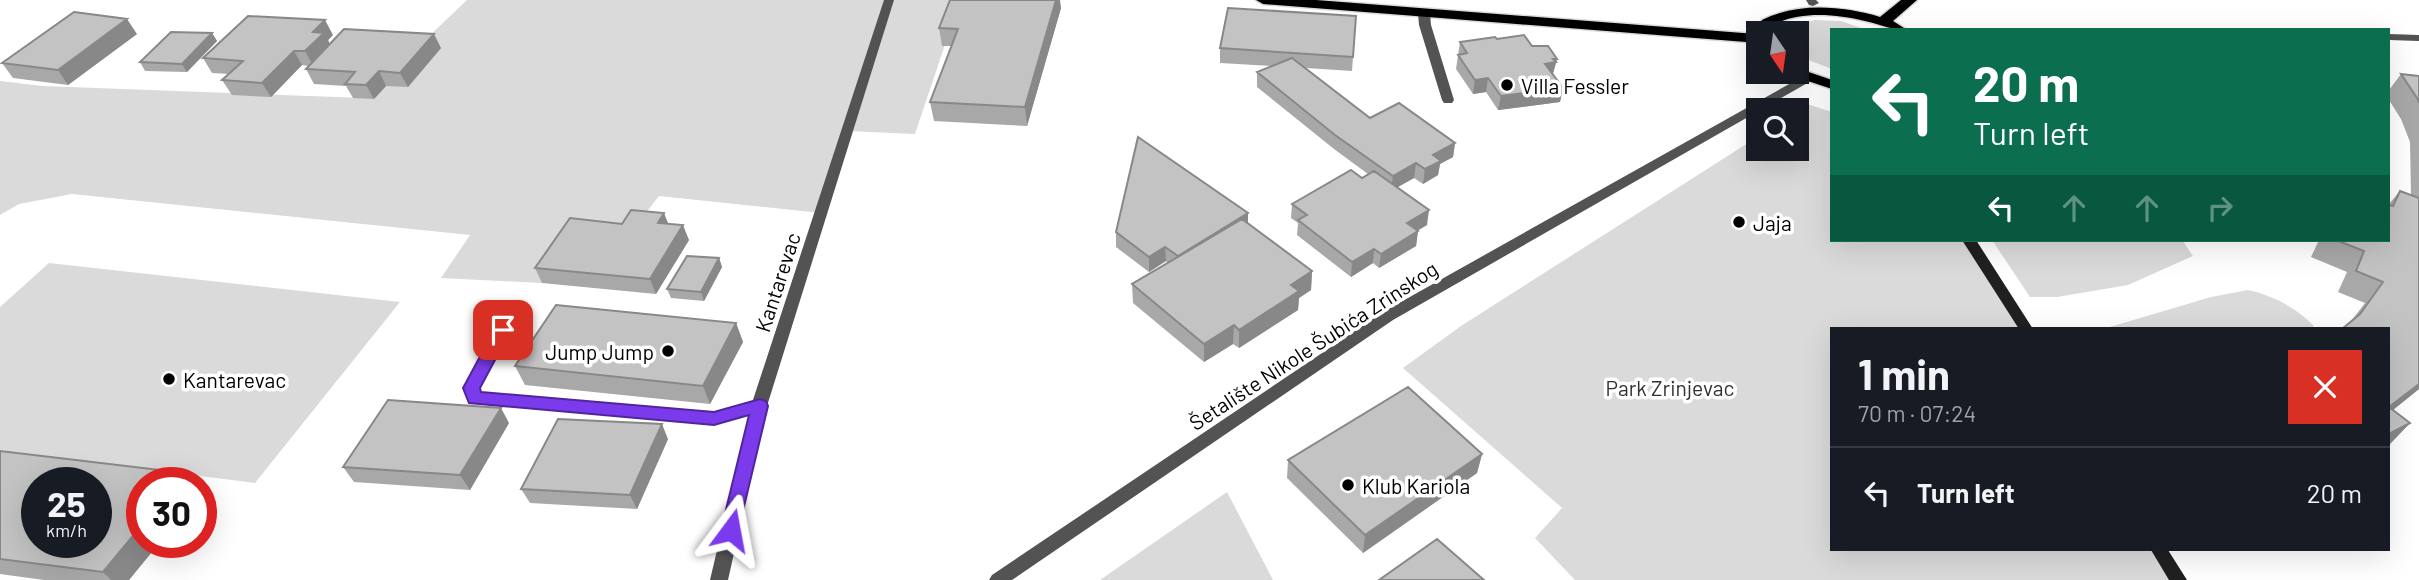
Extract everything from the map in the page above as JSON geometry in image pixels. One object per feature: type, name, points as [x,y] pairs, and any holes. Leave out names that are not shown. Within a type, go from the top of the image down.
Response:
[{"type":"main road","points":[[1263,0],[1746,38]]},
{"type":"main road","points":[[1885,20],[1910,0]]},
{"type":"main road","points":[[1765,21],[1772,13],[1812,1],[1842,5],[1885,20],[1897,28]]},
{"type":"main road","points":[[1810,78],[1830,84]]},
{"type":"main road","points":[[1970,242],[2025,327]]},
{"type":"main road","points":[[2161,551],[2178,580]]},
{"type":"street","name":"Kantarevac","points":[[719,580],[760,406],[889,0]]},
{"type":"street","points":[[1424,13],[1425,25],[1448,100]]},
{"type":"street","points":[[2390,37],[2419,38]]},
{"type":"street","name":"Šetalište Nikole Šubića Zrinskog","points":[[998,580],[1388,316],[1786,84]]},
{"type":"street","points":[[503,330],[471,388],[475,398],[714,418],[760,406]]},
{"type":"green space","points":[[467,0],[960,0],[915,134],[847,131],[821,213],[659,196],[637,224],[577,233],[542,283],[441,278],[470,235],[72,194],[19,204],[0,215],[0,81],[43,86],[364,98]]},
{"type":"green space","points":[[1810,21],[1841,21],[1861,28],[1830,28],[1830,68],[1811,61]]},
{"type":"green space","name":"Park Zrinjevac","points":[[1809,105],[1830,111],[1830,242],[1970,242],[2025,327],[1830,327],[1830,551],[2161,551],[2179,580],[1575,580],[1535,538],[1562,508],[1403,368],[1461,326],[1746,144],[1746,161],[1809,161]]},
{"type":"green space","points":[[1993,242],[2183,242],[2193,256],[2128,285],[2057,297],[2030,297]]},
{"type":"green space","name":"Kantarevac","points":[[49,263],[400,302],[255,483],[217,478],[217,467],[131,467],[0,450],[0,307]]},
{"type":"green space","points":[[2248,290],[2267,295],[2284,303],[2314,326],[2110,327],[2211,297]]},
{"type":"green space","points":[[1227,492],[1273,580],[1100,580]]},
{"type":"building","points":[[950,0],[1056,0],[1025,107],[930,102],[958,29],[939,28]]},
{"type":"building","points":[[1228,8],[1356,16],[1353,57],[1220,48]]},
{"type":"building","points":[[74,12],[127,19],[58,70],[2,63]]},
{"type":"building","points":[[248,16],[325,20],[313,32],[324,33],[305,51],[294,51],[262,83],[222,80],[243,61],[203,58]]},
{"type":"building","points":[[344,29],[434,34],[400,73],[379,71],[366,85],[345,84],[355,72],[306,69]]},
{"type":"building","points":[[171,32],[212,33],[182,64],[140,62]]},
{"type":"building","name":"Villa Fessler","points":[[1524,35],[1532,46],[1548,46],[1557,59],[1553,59],[1556,62],[1545,64],[1563,88],[1501,96],[1488,78],[1475,80],[1458,55],[1467,53],[1460,42]]},
{"type":"building","points":[[1292,58],[1370,118],[1399,103],[1455,143],[1433,155],[1441,161],[1425,169],[1416,163],[1393,176],[1335,135],[1257,72]]},
{"type":"building","points":[[2401,74],[2419,76],[2419,103],[2417,98]]},
{"type":"building","points":[[1138,137],[1248,213],[1178,256],[1165,247],[1149,257],[1116,232]]},
{"type":"building","points":[[1351,170],[1362,178],[1374,171],[1429,210],[1407,223],[1418,231],[1381,254],[1374,249],[1352,262],[1298,220],[1307,215],[1292,204]]},
{"type":"building","points":[[2400,191],[2419,198],[2419,384],[2390,406],[2390,327],[2344,327],[2360,314],[2383,282],[2356,271],[2364,251],[2341,242],[2390,242],[2390,205],[2393,206]]},
{"type":"building","points":[[631,210],[664,213],[658,223],[683,225],[650,279],[535,268],[570,218],[622,224]]},
{"type":"building","points":[[1242,219],[1312,271],[1291,285],[1299,291],[1239,330],[1234,325],[1204,344],[1132,284]]},
{"type":"building","points":[[687,256],[719,258],[701,292],[667,289]]},
{"type":"building","points":[[556,305],[736,323],[703,386],[515,366]]},
{"type":"building","points":[[1408,387],[1482,454],[1365,535],[1288,460]]},
{"type":"building","points":[[388,400],[501,408],[460,475],[343,467]]},
{"type":"building","points":[[2390,408],[2410,423],[2390,433]]},
{"type":"building","points":[[558,419],[662,424],[630,495],[521,489]]},
{"type":"building","points":[[0,451],[135,467],[126,467],[126,544],[103,572],[0,559]]},
{"type":"building","points":[[1437,539],[1484,580],[1379,580]]},
{"type":"place","name":"Villa Fessler","points":[[1507,85]]},
{"type":"place","name":"Jaja","points":[[1739,222]]},
{"type":"place","name":"Jump Jump","points":[[668,351]]},
{"type":"place","name":"Kantarevac","points":[[169,379]]},
{"type":"place","name":"Klub Kariola","points":[[1348,485]]},
{"type":"route","points":[[503,330],[471,388],[475,398],[714,418],[760,406],[731,530]]}]
